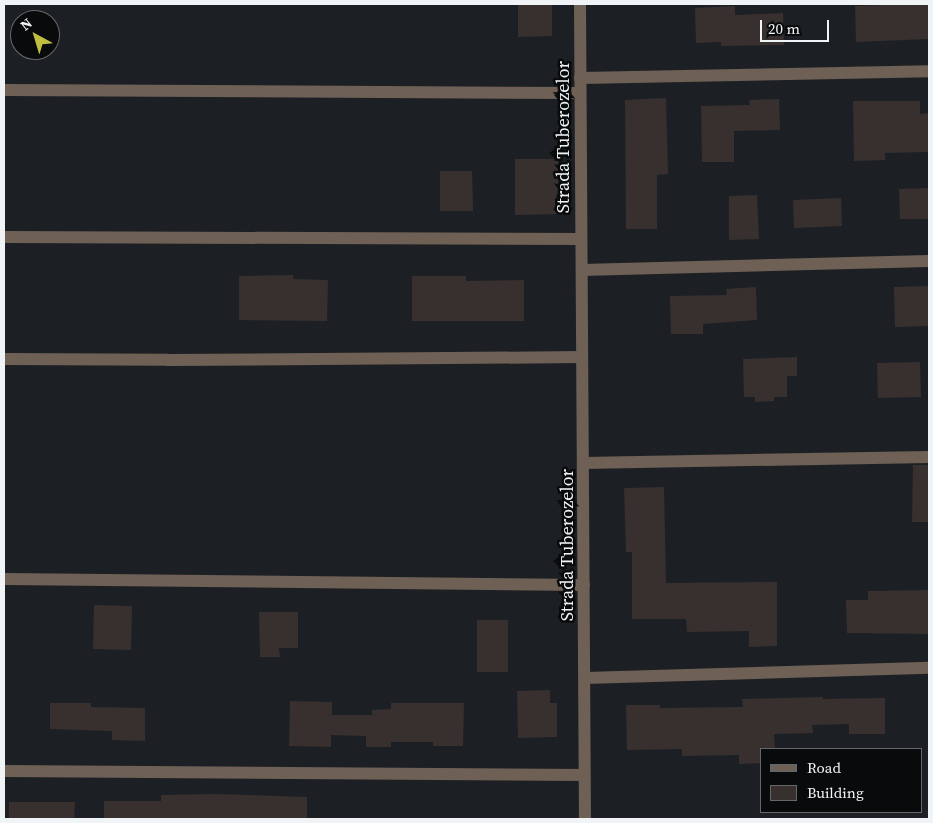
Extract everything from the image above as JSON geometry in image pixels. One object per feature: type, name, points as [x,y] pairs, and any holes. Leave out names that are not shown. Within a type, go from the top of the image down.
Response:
[{"type":"street","name":"Strada Tuberozelor","points":[[580,4],[585,819]]},
{"type":"street","points":[[580,78],[929,71]]},
{"type":"street","points":[[4,90],[580,93]]},
{"type":"street","points":[[4,237],[581,239]]},
{"type":"street","points":[[582,270],[929,261]]},
{"type":"street","points":[[4,358],[178,360],[582,357]]},
{"type":"street","points":[[584,463],[929,458]]},
{"type":"street","points":[[4,579],[584,585]]},
{"type":"street","points":[[585,678],[929,668]]},
{"type":"street","points":[[4,771],[584,775]]},
{"type":"building","points":[[518,4],[552,4],[552,36],[518,37]]},
{"type":"building","points":[[929,4],[929,39],[856,42],[855,6]]},
{"type":"building","points":[[735,6],[735,15],[783,13],[784,45],[721,46],[721,42],[696,43],[695,8]]},
{"type":"building","points":[[666,98],[668,174],[657,175],[657,229],[626,229],[625,100]]},
{"type":"building","points":[[779,99],[780,130],[734,131],[734,162],[702,162],[701,106],[750,105],[749,100]]},
{"type":"building","points":[[853,101],[920,101],[920,114],[929,113],[929,152],[885,153],[885,160],[854,161]]},
{"type":"building","points":[[515,159],[558,159],[558,214],[515,215]]},
{"type":"building","points":[[440,171],[472,171],[473,211],[440,211]]},
{"type":"building","points":[[929,188],[929,219],[900,219],[899,189]]},
{"type":"building","points":[[757,195],[759,239],[729,240],[729,196]]},
{"type":"building","points":[[841,198],[842,226],[794,228],[793,200]]},
{"type":"building","points":[[293,275],[293,279],[328,280],[327,321],[239,320],[239,276]]},
{"type":"building","points":[[412,276],[466,276],[466,281],[524,280],[524,321],[412,321]]},
{"type":"building","points":[[929,286],[929,326],[895,327],[894,287]]},
{"type":"building","points":[[756,287],[757,320],[703,324],[703,334],[671,334],[670,296],[727,295],[726,289]]},
{"type":"building","points":[[797,357],[797,376],[787,376],[787,397],[774,397],[774,401],[755,402],[755,397],[744,397],[743,359]]},
{"type":"building","points":[[920,362],[921,397],[878,398],[877,363]]},
{"type":"building","points":[[913,465],[929,465],[929,522],[912,522]]},
{"type":"building","points":[[664,487],[666,583],[777,582],[777,646],[749,647],[749,631],[687,632],[686,619],[632,619],[632,552],[626,552],[624,488]]},
{"type":"building","points":[[929,590],[929,634],[847,633],[846,600],[868,600],[868,591]]},
{"type":"building","points":[[94,605],[132,606],[131,650],[93,649]]},
{"type":"building","points":[[259,612],[298,612],[298,648],[279,648],[280,657],[260,657]]},
{"type":"building","points":[[477,620],[508,620],[508,672],[477,672]]},
{"type":"building","points":[[550,690],[550,703],[557,703],[557,737],[518,738],[517,691]]},
{"type":"building","points":[[885,698],[885,734],[849,734],[849,724],[812,725],[813,733],[774,734],[775,748],[760,748],[760,763],[739,764],[739,755],[682,756],[682,749],[627,750],[626,705],[660,705],[660,708],[743,707],[742,699]]},
{"type":"building","points":[[290,701],[332,702],[332,715],[372,715],[372,710],[391,709],[391,703],[464,703],[463,746],[433,746],[433,742],[391,742],[391,747],[366,747],[366,736],[331,735],[331,747],[289,746]]},
{"type":"building","points":[[50,703],[91,703],[91,707],[145,708],[145,741],[112,740],[112,731],[50,729]]},
{"type":"building","points":[[214,794],[307,797],[307,819],[104,819],[104,801],[161,801],[161,795]]},
{"type":"building","points":[[9,802],[75,802],[74,819],[9,819]]}]
